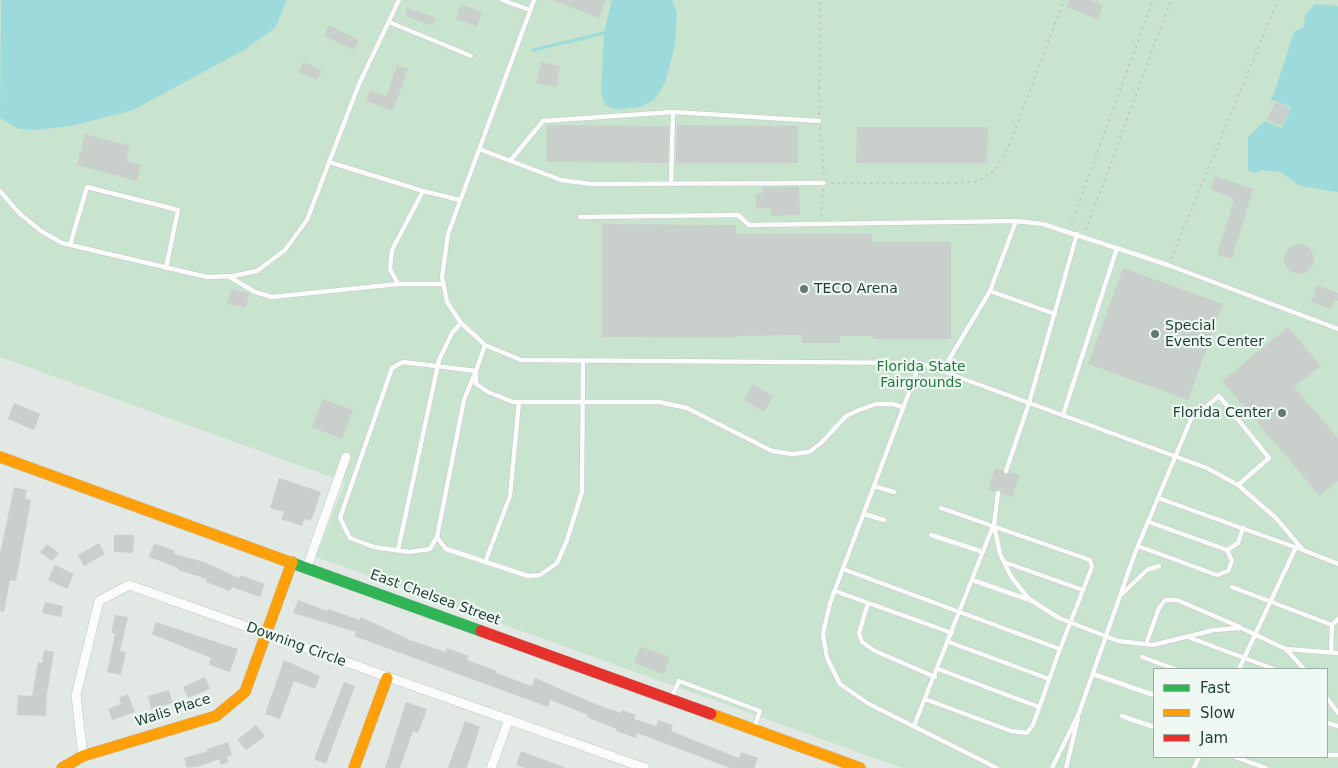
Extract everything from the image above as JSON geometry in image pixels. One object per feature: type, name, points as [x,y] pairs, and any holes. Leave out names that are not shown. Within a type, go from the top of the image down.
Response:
[{"type":"street","name":"East Chelsea Street","points":[[0,457],[860,768]]},
{"type":"street","points":[[307,567],[346,457]]},
{"type":"street","name":"Walis Place","points":[[62,768],[83,756],[216,716],[245,692],[292,562]]},
{"type":"street","name":"Downing Circle","points":[[83,756],[76,694],[99,601],[129,584],[387,678],[508,718],[645,768]]},
{"type":"street","points":[[354,768],[387,678]]},
{"type":"street","points":[[491,768],[508,718]]},
{"type":"lane","points":[[0,192],[19,213],[41,231],[62,243],[207,277],[228,276],[257,271],[285,250],[307,220],[359,84],[399,0]]},
{"type":"lane","points":[[502,0],[530,10]]},
{"type":"lane","points":[[534,0],[448,234],[442,277],[447,302],[461,323],[485,345],[521,360],[920,363],[1207,468],[1238,485],[1276,518],[1304,550]]},
{"type":"lane","points":[[389,22],[471,56]]},
{"type":"lane","points":[[671,184],[673,112]]},
{"type":"lane","points":[[510,161],[543,121],[673,112],[819,121]]},
{"type":"lane","points":[[479,149],[560,180],[591,184],[824,183]]},
{"type":"lane","points":[[329,162],[423,191],[460,200]]},
{"type":"lane","points":[[70,245],[87,187],[178,210],[166,268]]},
{"type":"lane","points":[[398,284],[390,269],[392,250],[423,191]]},
{"type":"lane","points":[[580,217],[738,215],[749,225],[1016,221],[1043,224],[1084,236],[1338,329]]},
{"type":"lane","points":[[942,371],[990,291],[1016,221]]},
{"type":"lane","points":[[1006,471],[1029,403],[1077,234]]},
{"type":"lane","points":[[1062,415],[1117,248]]},
{"type":"lane","points":[[228,276],[255,292],[272,297],[398,284],[444,284]]},
{"type":"lane","points":[[990,291],[1055,314]]},
{"type":"lane","points":[[398,550],[438,366],[452,333],[461,323]]},
{"type":"lane","points":[[476,371],[403,362],[392,368],[340,518],[350,538],[374,547],[409,552],[430,549],[437,537],[464,400],[476,371],[485,345]]},
{"type":"lane","points":[[437,537],[446,549],[486,560],[528,576],[540,576],[557,562],[567,540],[582,492],[584,360]]},
{"type":"lane","points":[[920,363],[835,591],[823,634],[827,658],[840,684],[869,704],[997,768]]},
{"type":"lane","points":[[476,371],[476,384],[488,392],[519,402],[659,402],[687,408],[772,452],[792,454],[809,452],[822,443],[846,416],[859,410],[876,404],[892,404],[903,407]]},
{"type":"lane","points":[[1052,768],[1079,713],[1138,546],[1191,419],[1219,396],[1269,458],[1238,485]]},
{"type":"lane","points":[[486,560],[510,496],[519,402]]},
{"type":"lane","points":[[874,486],[894,492]]},
{"type":"lane","points":[[914,726],[994,525],[998,493]]},
{"type":"lane","points":[[1158,498],[1296,547],[1338,564]]},
{"type":"lane","points":[[925,699],[1011,731],[1027,733],[1033,725],[1092,567],[1090,560],[941,508]]},
{"type":"lane","points":[[864,514],[884,520]]},
{"type":"lane","points":[[1138,546],[1217,575],[1228,571],[1232,561],[1227,550],[1149,522]]},
{"type":"lane","points":[[994,525],[1000,554],[1029,600]]},
{"type":"lane","points":[[1227,550],[1238,543],[1243,528]]},
{"type":"lane","points":[[931,535],[983,552]]},
{"type":"lane","points":[[1240,668],[1296,547]]},
{"type":"lane","points":[[1004,562],[1083,590]]},
{"type":"lane","points":[[1120,596],[1147,570],[1159,566]]},
{"type":"lane","points":[[843,569],[1060,649]]},
{"type":"lane","points":[[972,580],[1029,600],[1072,623],[1118,641],[1153,645],[1214,630],[1241,628]]},
{"type":"lane","points":[[1232,588],[1332,625]]},
{"type":"lane","points":[[835,591],[952,633]]},
{"type":"lane","points":[[1146,644],[1159,608],[1165,600],[1177,600],[1286,649],[1303,668]]},
{"type":"lane","points":[[868,603],[859,632],[862,642],[875,651],[934,677]]},
{"type":"lane","points":[[1331,652],[1332,625],[1338,619]]},
{"type":"lane","points":[[1186,637],[1271,668]]},
{"type":"lane","points":[[949,642],[1049,679]]},
{"type":"lane","points":[[1286,649],[1338,652]]},
{"type":"lane","points":[[1142,657],[1172,668]]},
{"type":"lane","points":[[938,669],[1040,707]]},
{"type":"lane","points":[[1093,674],[1153,695]]},
{"type":"lane","points":[[671,700],[679,681],[760,712],[754,730]]},
{"type":"lane","points":[[1328,699],[1338,713]]},
{"type":"lane","points":[[1066,768],[1079,713]]},
{"type":"lane","points":[[1122,716],[1153,727]]},
{"type":"lane","points":[[1238,758],[1266,768]]},
{"type":"path","points":[[820,0],[819,121],[824,183],[820,224]]},
{"type":"path","points":[[824,183],[958,183],[978,181],[994,171],[1008,148],[1064,0]]},
{"type":"path","points":[[1068,232],[1153,0]]},
{"type":"path","points":[[1084,236],[1171,0]]},
{"type":"path","points":[[1168,266],[1278,0]]},
{"type":"green space","name":"Florida State Fairgrounds","points":[[0,0],[1338,0],[1338,768],[902,768],[316,557],[345,482],[0,357]]},
{"type":"water","points":[[1,0],[287,0],[275,28],[246,49],[133,110],[71,126],[37,130],[19,129],[0,118]]},
{"type":"water","points":[[612,0],[672,0],[677,13],[675,46],[665,83],[655,99],[643,106],[617,110],[605,105],[601,92],[604,33]]},
{"type":"water","points":[[1315,4],[1338,6],[1338,192],[1300,186],[1280,172],[1261,170],[1255,173],[1248,170],[1248,137],[1265,121],[1282,128],[1291,107],[1270,99],[1274,94],[1294,32],[1304,27],[1305,15]]},
{"type":"building","points":[[552,0],[606,0],[599,18]]},
{"type":"building","points":[[1070,0],[1091,0],[1103,5],[1098,20],[1067,7]]},
{"type":"building","points":[[461,4],[482,12],[477,27],[456,19]]},
{"type":"building","points":[[407,8],[436,18],[433,26],[405,16]]},
{"type":"building","points":[[329,25],[359,40],[354,50],[324,36]]},
{"type":"building","points":[[304,62],[322,70],[317,80],[299,72]]},
{"type":"building","points":[[541,62],[560,66],[556,87],[536,83]]},
{"type":"building","points":[[397,65],[408,69],[393,111],[366,101],[370,90],[386,96]]},
{"type":"building","points":[[1275,102],[1290,108],[1282,126],[1267,120]]},
{"type":"building","points":[[547,125],[669,126],[668,163],[546,162]]},
{"type":"building","points":[[677,125],[798,126],[798,163],[676,163]]},
{"type":"building","points":[[857,127],[988,127],[987,163],[856,163]]},
{"type":"building","points":[[85,134],[130,146],[126,161],[141,165],[137,181],[77,165]]},
{"type":"building","points":[[1215,176],[1253,189],[1232,259],[1217,255],[1234,199],[1210,189]]},
{"type":"building","points":[[763,187],[799,187],[800,215],[771,216],[771,208],[756,209],[756,194],[763,193]]},
{"type":"building","points":[[602,224],[736,225],[736,234],[872,234],[872,242],[951,242],[951,339],[873,339],[873,336],[840,336],[840,343],[802,343],[802,335],[735,336],[735,338],[602,337]]},
{"type":"building","points":[[1299,244],[1310,248],[1314,259],[1310,270],[1299,274],[1288,270],[1284,259],[1288,248]]},
{"type":"building","name":"Special Events Center","points":[[1123,268],[1223,304],[1188,400],[1088,364]]},
{"type":"building","points":[[1317,285],[1338,293],[1338,301],[1334,300],[1331,309],[1311,302]]},
{"type":"building","points":[[231,289],[249,293],[246,308],[227,304]]},
{"type":"building","name":"Florida Center","points":[[1288,327],[1321,366],[1294,387],[1338,438],[1338,481],[1320,496],[1222,381]]},
{"type":"building","points":[[753,384],[773,396],[764,412],[744,400]]},
{"type":"building","points":[[323,399],[353,410],[342,439],[312,427]]},
{"type":"building","points":[[14,403],[40,414],[34,430],[8,419]]},
{"type":"building","points":[[995,468],[1002,470],[1005,475],[1010,472],[1020,475],[1013,497],[1002,494],[999,489],[994,492],[988,490]]},
{"type":"building","points":[[279,478],[321,492],[311,521],[304,519],[302,526],[281,519],[284,512],[270,508]]},
{"type":"building","points":[[14,487],[27,490],[25,498],[31,500],[16,581],[10,580],[4,612],[0,611],[0,554]]},
{"type":"building","points":[[114,535],[134,535],[133,553],[114,552]]},
{"type":"building","points":[[99,543],[105,554],[84,566],[78,555]]},
{"type":"building","points":[[154,543],[175,551],[174,554],[204,562],[239,578],[241,575],[265,584],[260,597],[232,587],[230,591],[206,582],[207,579],[178,570],[178,568],[149,557]]},
{"type":"building","points":[[47,544],[59,553],[52,561],[40,552]]},
{"type":"building","points":[[55,565],[74,574],[67,589],[48,580]]},
{"type":"building","points":[[298,600],[327,611],[328,609],[360,620],[361,617],[410,640],[446,652],[447,648],[469,656],[467,660],[532,686],[535,678],[593,703],[621,713],[622,710],[636,715],[634,719],[656,726],[658,720],[673,725],[671,731],[739,758],[741,752],[758,758],[754,768],[730,768],[637,733],[636,738],[616,731],[616,729],[587,717],[588,715],[550,700],[548,707],[354,636],[356,632],[293,613]]},
{"type":"building","points":[[45,602],[63,606],[61,617],[42,613]]},
{"type":"building","points":[[115,615],[128,617],[120,651],[126,652],[121,675],[107,672],[115,634],[111,633]]},
{"type":"building","points":[[156,622],[238,649],[230,672],[209,665],[211,658],[152,634]]},
{"type":"building","points":[[640,647],[670,657],[664,674],[634,663]]},
{"type":"building","points":[[44,650],[54,652],[47,693],[46,716],[17,715],[18,695],[32,696],[38,662],[42,663]]},
{"type":"building","points":[[284,660],[320,676],[315,689],[294,681],[280,719],[265,714]]},
{"type":"building","points":[[205,677],[210,689],[188,698],[183,687]]},
{"type":"building","points":[[344,682],[355,686],[326,764],[314,759]]},
{"type":"building","points":[[169,690],[173,703],[151,709],[148,696]]},
{"type":"building","points":[[128,694],[135,712],[112,720],[108,709],[121,704],[119,698]]},
{"type":"building","points":[[406,702],[427,709],[418,733],[413,731],[400,768],[385,768]]},
{"type":"building","points":[[465,721],[480,727],[469,761],[466,768],[448,768]]},
{"type":"building","points":[[256,725],[265,736],[246,750],[237,740]]},
{"type":"building","points":[[228,742],[232,755],[227,757],[229,762],[221,765],[219,759],[201,766],[187,768],[184,758],[208,751],[207,749]]},
{"type":"building","points":[[521,751],[564,768],[524,768],[516,765]]},
{"type":"waterway","points":[[533,50],[604,33]]},
{"type":"traffic: fast","points":[[292,563],[481,631]]},
{"type":"traffic: slow","points":[[0,457],[292,563]]},
{"type":"traffic: slow","points":[[62,768],[83,756],[216,716],[245,692],[292,562]]},
{"type":"traffic: slow","points":[[354,768],[387,678]]},
{"type":"traffic: slow","points":[[711,714],[860,768]]},
{"type":"traffic: jam","points":[[481,631],[711,714]]},
{"type":"place","name":"TECO Arena","points":[[804,289]]},
{"type":"place","name":"Special Events Center","points":[[1155,334]]},
{"type":"place","name":"Florida Center","points":[[1282,413]]}]
